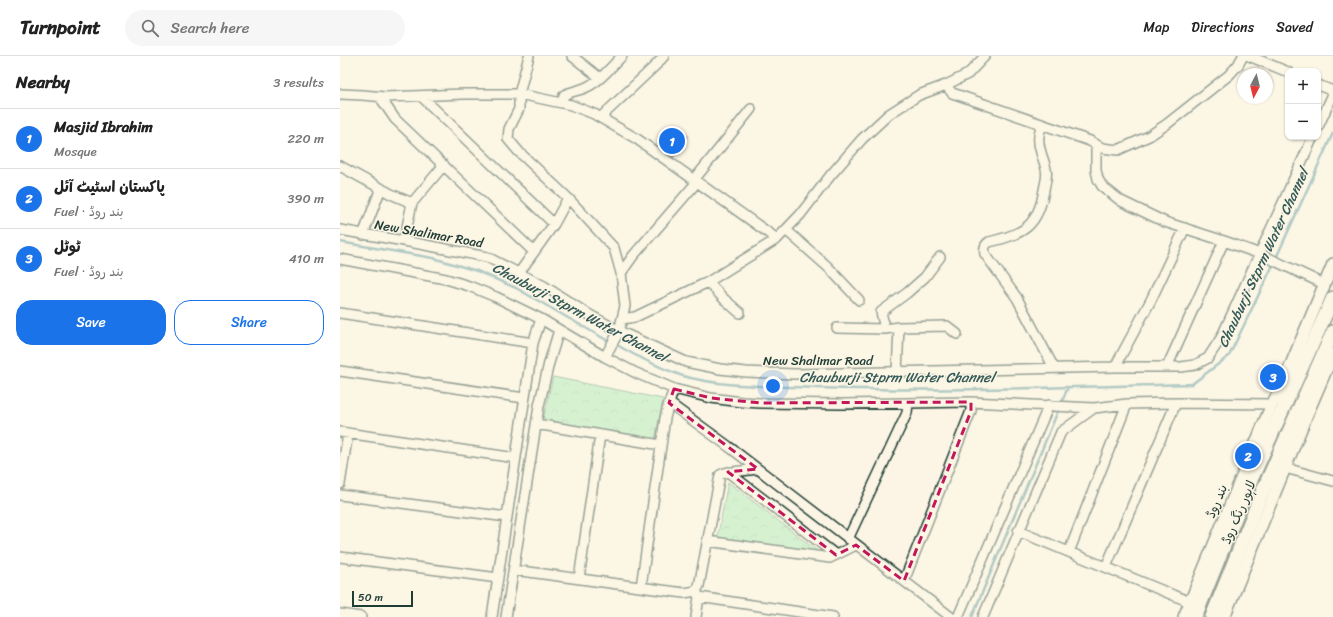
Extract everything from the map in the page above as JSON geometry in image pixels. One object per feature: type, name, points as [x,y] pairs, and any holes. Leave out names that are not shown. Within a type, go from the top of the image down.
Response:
[{"type":"highway","name":"لاہور رنگ روڈ","points":[[1195,617],[1246,491],[1333,298]]},
{"type":"highway","name":"لاہور رنگ روڈ","points":[[1212,617],[1262,495],[1333,332]]},
{"type":"main road","name":"بند روڈ","points":[[1184,617],[1272,404],[1280,391],[1333,264]]},
{"type":"main road","points":[[1224,617],[1333,354]]},
{"type":"street","points":[[529,56],[519,94],[519,109],[509,129],[508,139],[519,152],[568,198],[614,248],[621,273],[625,306],[619,332],[607,354]]},
{"type":"street","points":[[572,56],[600,78]]},
{"type":"street","points":[[562,103],[564,95],[571,91],[583,89],[600,78],[622,56]]},
{"type":"street","points":[[600,117],[664,56]]},
{"type":"street","points":[[622,319],[635,317],[708,282],[777,239],[800,215],[830,176],[862,139],[889,114],[919,95],[946,85],[968,74],[985,56]]},
{"type":"street","points":[[946,85],[952,93],[1090,140],[1102,148],[1118,150],[1149,136],[1167,124],[1229,75],[1238,65],[1243,56]]},
{"type":"street","points":[[1249,56],[1285,71]]},
{"type":"street","points":[[1321,86],[1333,92],[1321,120]]},
{"type":"street","points":[[340,94],[380,97],[519,94],[571,105],[600,117],[637,139],[777,239]]},
{"type":"street","points":[[421,96],[554,224]]},
{"type":"street","points":[[380,97],[395,119],[534,252]]},
{"type":"street","points":[[621,273],[751,109]]},
{"type":"street","points":[[1042,124],[1039,137],[1042,156],[1047,171],[1042,201],[1038,214],[1030,226],[1020,232],[985,244],[984,254],[1016,298],[1054,368]]},
{"type":"street","name":"New Shalimar Road","points":[[340,230],[482,255],[519,273],[619,332],[686,362],[720,369],[746,372],[796,374],[1195,366],[1208,358],[1221,338],[1312,140]]},
{"type":"street","points":[[1096,145],[1096,170],[1098,178],[1102,186],[1122,201],[1165,222],[1224,240],[1260,254],[1324,284]]},
{"type":"street","points":[[404,241],[412,203],[444,165]]},
{"type":"street","points":[[340,166],[412,203]]},
{"type":"street","points":[[363,234],[381,188]]},
{"type":"street","points":[[519,273],[554,224],[568,198]]},
{"type":"street","points":[[1115,367],[1151,300],[1185,228]]},
{"type":"street","points":[[786,230],[828,267],[859,300]]},
{"type":"street","points":[[1167,366],[1224,240]]},
{"type":"street","points":[[885,329],[881,312],[907,293],[925,277],[940,258]]},
{"type":"street","points":[[340,259],[446,279],[469,286],[496,297],[541,319],[559,330],[607,354],[636,374],[674,388],[711,398],[742,402],[842,404],[971,402],[1094,408],[1127,404],[1272,404]]},
{"type":"street","points":[[708,282],[740,313]]},
{"type":"street","points":[[340,313],[532,343]]},
{"type":"street","points":[[492,617],[532,343],[541,319]]},
{"type":"street","points":[[837,328],[885,329],[899,327],[947,326],[957,334]]},
{"type":"street","points":[[897,373],[899,327]]},
{"type":"street","points":[[506,617],[536,424],[549,363],[559,330]]},
{"type":"street","points":[[340,371],[524,398]]},
{"type":"street","points":[[641,587],[665,418],[674,388]]},
{"type":"street","points":[[904,581],[970,412],[971,402]]},
{"type":"street","points":[[669,403],[758,469],[951,617]]},
{"type":"street","points":[[707,541],[830,558],[836,555],[852,542],[907,413],[908,403]]},
{"type":"street","points":[[1106,567],[1176,403]]},
{"type":"street","points":[[1069,552],[1127,404]]},
{"type":"street","points":[[958,617],[1052,405]]},
{"type":"street","points":[[984,617],[1018,531],[1061,432],[1094,408]]},
{"type":"street","points":[[536,424],[661,445]]},
{"type":"street","points":[[340,484],[344,432],[516,458]]},
{"type":"street","points":[[579,579],[600,435]]},
{"type":"street","points":[[1285,468],[1333,481]]},
{"type":"street","points":[[696,617],[697,594],[720,475],[728,472],[758,469]]},
{"type":"street","points":[[728,472],[836,555]]},
{"type":"street","points":[[340,495],[507,517]]},
{"type":"street","points":[[1018,531],[1190,602]]},
{"type":"street","points":[[340,557],[498,578]]},
{"type":"street","points":[[514,570],[684,594],[697,594],[833,617]]},
{"type":"street","points":[[340,614],[361,617]]},
{"type":"highlighted area","points":[[674,389],[711,398],[761,403],[971,402],[971,411],[904,581],[856,545],[836,555],[728,472],[758,469],[669,403]]},
{"type":"green space","points":[[553,377],[663,399],[655,439],[543,420]]},
{"type":"green space","points":[[728,482],[824,556],[717,540]]},
{"type":"building","points":[[678,129],[688,136],[673,158],[657,146],[666,134],[674,136]]},
{"type":"waterway","name":"Chauburji Stprm Water Channel","points":[[1276,258],[1333,133]]},
{"type":"waterway","name":"Chauburji Stprm Water Channel","points":[[340,242],[433,258],[477,271],[516,288],[610,342]]},
{"type":"waterway","name":"Chauburji Stprm Water Channel","points":[[615,344],[647,361],[680,375],[713,382],[748,386],[865,389],[1005,389],[1192,384],[1229,356],[1274,263]]},
{"type":"waterway","points":[[972,617],[1068,387]]},
{"type":"place","name":"Masjid Ibrahim","points":[[672,141]]},
{"type":"place","name":"ٹوٹل","points":[[1273,377]]},
{"type":"place","name":"پاکستان اسٹیٹ آئل","points":[[1248,456]]}]
